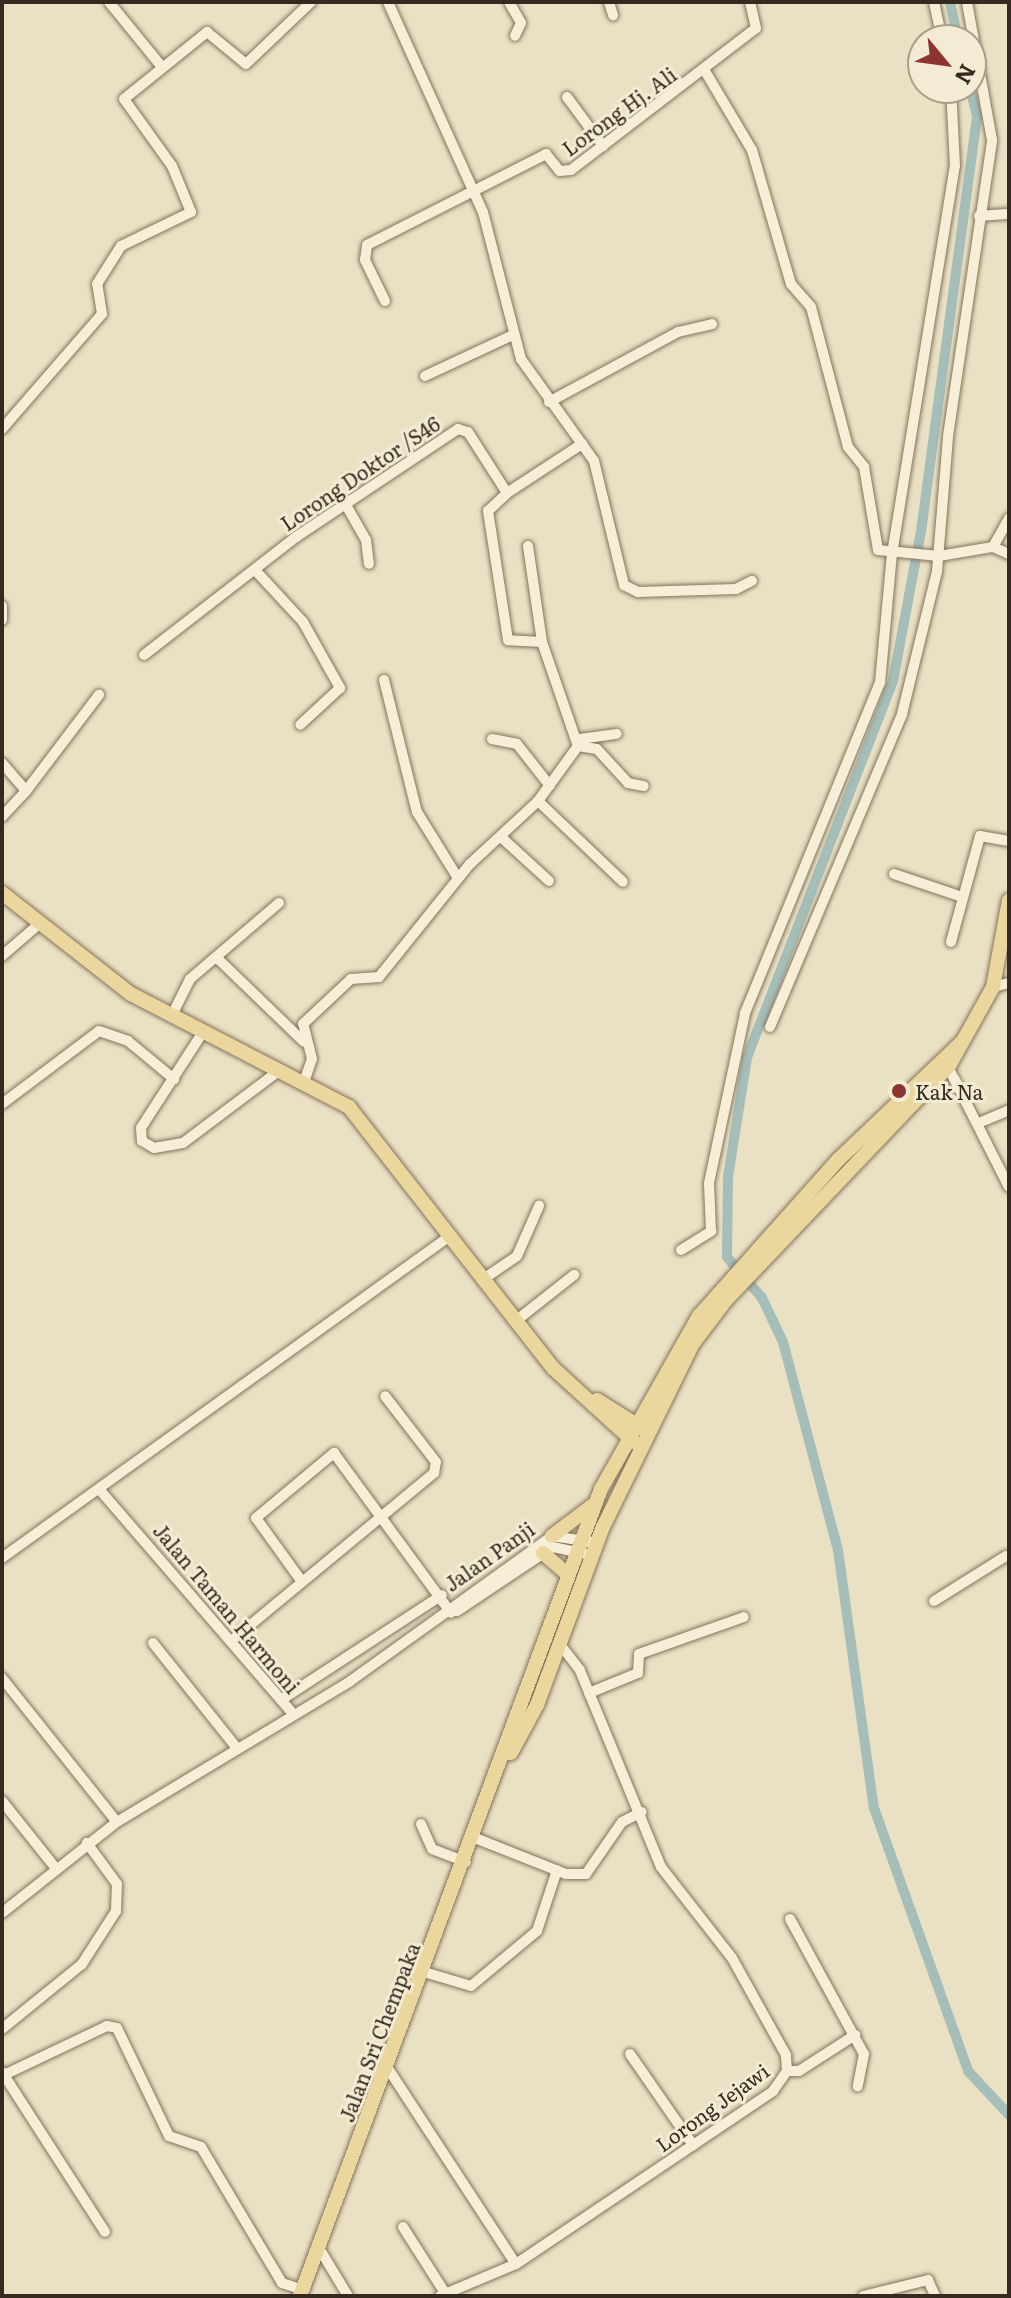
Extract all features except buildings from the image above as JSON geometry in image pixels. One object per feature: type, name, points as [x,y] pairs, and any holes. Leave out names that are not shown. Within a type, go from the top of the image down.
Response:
[{"type":"main road","points":[[2,893],[39,924],[171,1017],[304,1082],[364,1122],[482,1280],[544,1352],[638,1432],[642,1448],[595,1549],[559,1643],[496,1782]]},
{"type":"main road","points":[[638,1432],[683,1339],[724,1291],[961,1043],[993,987],[1009,900]]},
{"type":"main road","points":[[496,1782],[567,1574],[595,1503],[724,1291]]},
{"type":"main road","points":[[552,1536],[595,1503]]},
{"type":"main road","points":[[543,1553],[567,1574]]},
{"type":"main road","name":"Jalan Sri Chempaka","points":[[301,2293],[496,1782]]},
{"type":"street","points":[[109,2],[162,67]]},
{"type":"street","points":[[2,429],[102,314],[97,284],[121,246],[190,217],[172,166],[123,106],[162,67],[207,32],[246,64],[311,2]]},
{"type":"street","points":[[388,2],[474,193],[513,335],[549,402],[582,444],[599,475],[630,590],[736,589],[752,581]]},
{"type":"street","points":[[509,2],[521,23],[515,36]]},
{"type":"street","points":[[609,2],[613,15]]},
{"type":"street","name":"Lorong Hj. Ali","points":[[474,193],[546,154],[565,172],[603,146],[705,71],[756,28],[750,2]]},
{"type":"street","points":[[934,2],[939,24]]},
{"type":"street","points":[[770,1027],[902,714],[935,556],[993,119],[967,2]]},
{"type":"street","points":[[705,71],[752,150],[791,284],[811,307],[848,447],[864,467],[876,544],[897,555],[935,556],[993,547],[1009,554]]},
{"type":"street","points":[[567,97],[603,146]]},
{"type":"street","points":[[681,1250],[711,1231],[709,1183],[745,1013],[880,683],[955,166],[952,104]]},
{"type":"street","points":[[385,301],[365,260],[367,245],[474,193]]},
{"type":"street","points":[[979,216],[1009,214]]},
{"type":"street","points":[[549,402],[678,332],[712,324]]},
{"type":"street","points":[[425,376],[513,335]]},
{"type":"street","name":"Lorong Doktor /S46","points":[[144,655],[255,570],[461,428],[507,493]]},
{"type":"street","points":[[542,642],[508,640],[488,511],[507,493],[582,444]]},
{"type":"street","points":[[346,505],[366,540],[369,564]]},
{"type":"street","points":[[993,547],[1009,518]]},
{"type":"street","points":[[528,546],[542,642],[578,743]]},
{"type":"street","points":[[255,570],[303,622],[340,688],[300,725]]},
{"type":"street","points":[[2,606],[2,620]]},
{"type":"street","points":[[384,680],[417,812],[458,878]]},
{"type":"street","points":[[2,817],[26,791],[99,695]]},
{"type":"street","points":[[304,1082],[312,1059],[305,1043],[303,1024],[351,979],[379,977],[458,878],[538,801],[578,743],[617,734]]},
{"type":"street","points":[[492,739],[517,744],[550,786]]},
{"type":"street","points":[[578,743],[597,749],[628,783],[644,786]]},
{"type":"street","points":[[2,763],[26,791]]},
{"type":"street","points":[[538,801],[623,882]]},
{"type":"street","points":[[951,942],[980,836],[1009,841]]},
{"type":"street","points":[[501,837],[549,881]]},
{"type":"street","points":[[894,874],[962,897]]},
{"type":"street","points":[[171,1017],[190,979],[279,903]]},
{"type":"street","points":[[2,956],[39,924]]},
{"type":"street","points":[[216,957],[305,1043]]},
{"type":"street","points":[[993,987],[1009,983]]},
{"type":"street","points":[[2,1104],[99,1031],[128,1041],[174,1079]]},
{"type":"street","points":[[203,1032],[141,1128],[142,1141],[154,1148],[183,1143],[280,1070]]},
{"type":"street","points":[[946,1061],[981,1122],[1009,1187]]},
{"type":"street","points":[[981,1122],[1009,1110]]},
{"type":"street","points":[[482,1280],[517,1256],[539,1206]]},
{"type":"street","points":[[2,1558],[450,1236]]},
{"type":"street","points":[[517,1320],[574,1275]]},
{"type":"street","points":[[231,1641],[436,1466],[385,1396]]},
{"type":"street","points":[[300,1579],[256,1518],[325,1455],[337,1455],[442,1595],[451,1612]]},
{"type":"street","name":"Jalan Taman Harmoni","points":[[99,1489],[294,1715]]},
{"type":"street","name":"Jalan Panji","points":[[451,1612],[552,1536],[579,1543]]},
{"type":"street","points":[[2,1913],[54,1866],[117,1822],[383,1659],[437,1620],[543,1553],[579,1543],[595,1549]]},
{"type":"street","points":[[934,1601],[1008,1557]]},
{"type":"street","points":[[281,1700],[442,1595]]},
{"type":"street","points":[[589,1693],[638,1673],[639,1654],[744,1617]]},
{"type":"street","points":[[399,1623],[410,1641]]},
{"type":"street","points":[[370,1642],[383,1659]]},
{"type":"street","points":[[153,1643],[236,1747]]},
{"type":"street","name":"Lorong Jejawi","points":[[442,2294],[516,2264],[773,2091],[787,2071],[732,1958],[661,1867],[642,1812],[589,1693],[559,1643]]},
{"type":"street","points":[[2,1678],[117,1822]]},
{"type":"street","points":[[2,1801],[54,1866]]},
{"type":"street","points":[[475,1838],[557,1870],[592,1870],[622,1822],[642,1812]]},
{"type":"street","points":[[421,1824],[432,1849],[466,1862]]},
{"type":"street","points":[[2,2029],[82,1964],[116,1911],[117,1884],[87,1843]]},
{"type":"street","points":[[424,1972],[471,1986],[537,1931],[557,1870]]},
{"type":"street","points":[[790,1919],[855,2035],[865,2061],[858,2086]]},
{"type":"street","points":[[105,2232],[3,2073],[117,2028],[169,2136],[201,2147],[282,2283],[301,2293]]},
{"type":"street","points":[[787,2071],[855,2035]]},
{"type":"street","points":[[630,2054],[693,2145]]},
{"type":"street","points":[[387,2067],[516,2264]]},
{"type":"street","points":[[403,2227],[442,2294]]},
{"type":"street","points":[[319,2248],[348,2296]]},
{"type":"street","points":[[863,2296],[928,2280],[935,2296]]},
{"type":"waterway","points":[[950,2],[955,24]]},
{"type":"waterway","points":[[974,104],[977,117],[922,526],[893,681],[747,1058],[728,1176],[727,1257],[762,1298],[783,1342],[838,1550],[874,1808],[968,2071],[1009,2115]]},
{"type":"place","name":"Kak Na","points":[[899,1091]]}]
